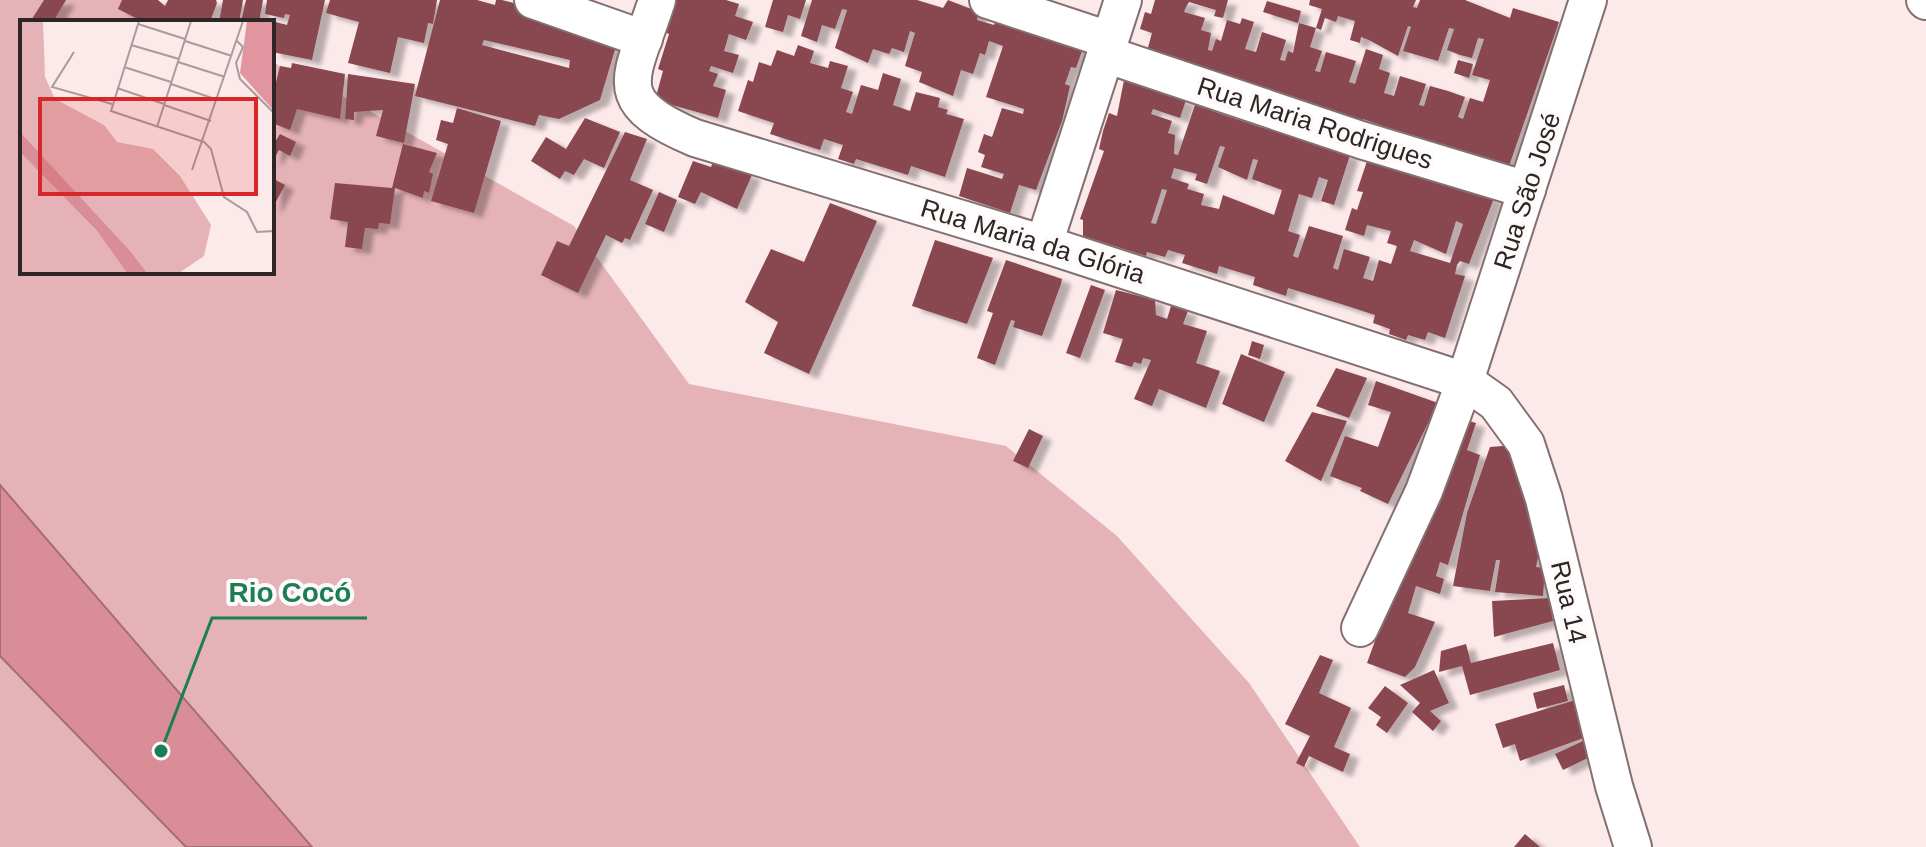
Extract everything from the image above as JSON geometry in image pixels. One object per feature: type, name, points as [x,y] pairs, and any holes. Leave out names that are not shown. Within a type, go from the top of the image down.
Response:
[{"type":"street","points":[[533,0],[639,56],[657,0]]},
{"type":"street","name":"Rua Maria Rodrigues","points":[[988,0],[1361,140],[1527,190]]},
{"type":"street","points":[[1044,244],[1123,0]]},
{"type":"street","name":"Rua São José","points":[[1360,628],[1424,491],[1465,381],[1586,1]]},
{"type":"street","name":"Rua Maria da Glória","points":[[639,56],[632,92],[636,102],[658,122],[695,138],[1044,244],[1465,381]]},
{"type":"street","name":"Rua 14","points":[[1465,381],[1496,403],[1526,444],[1548,513],[1614,786],[1633,847]]},
{"type":"shaded area","points":[[0,0],[147,0],[187,20],[20,20],[20,274],[274,274],[274,63],[348,99],[574,226],[689,384],[1006,446],[1117,536],[1249,683],[1360,847],[312,847],[0,485]]},
{"type":"shaded area","points":[[0,485],[312,847],[186,847],[0,656]]},
{"type":"shaded area","points":[[0,656],[186,847],[0,847]]},
{"type":"building","points":[[44,0],[66,0],[54,20],[31,20]]},
{"type":"building","points":[[122,0],[158,0],[165,6],[168,0],[216,0],[217,3],[211,20],[140,20],[118,9]]},
{"type":"building","points":[[223,0],[243,0],[239,20],[219,20]]},
{"type":"building","points":[[246,0],[263,0],[259,20],[241,20]]},
{"type":"building","points":[[267,0],[325,0],[312,60],[274,52],[274,22],[287,25],[290,15],[285,14],[284,18],[265,14]]},
{"type":"building","points":[[330,0],[437,0],[433,24],[428,23],[424,43],[398,37],[390,73],[348,63],[359,22],[326,13]]},
{"type":"building","points":[[440,0],[477,0],[495,5],[496,0],[502,0],[561,15],[619,36],[600,100],[559,119],[539,115],[535,126],[415,96]],"holes":[[[484,40],[570,60],[569,68],[482,45]]]},
{"type":"building","points":[[674,0],[726,0],[739,4],[735,16],[753,22],[746,40],[729,34],[724,51],[739,55],[733,73],[711,66],[709,71],[718,74],[713,86],[726,90],[718,118],[655,100],[663,71],[658,69],[669,34],[665,32]]},
{"type":"building","points":[[773,0],[806,0],[800,19],[788,15],[783,32],[765,27]]},
{"type":"building","points":[[812,0],[917,0],[943,8],[948,0],[979,12],[977,20],[994,25],[997,17],[1079,45],[1082,51],[1076,68],[1071,67],[1065,84],[1070,86],[1062,121],[1036,190],[1019,185],[1010,213],[959,196],[967,168],[1002,179],[1004,174],[981,167],[985,155],[978,152],[984,134],[992,137],[1002,108],[1023,114],[1024,109],[986,97],[1003,46],[989,41],[985,55],[980,53],[973,74],[961,70],[953,96],[919,82],[922,72],[905,66],[915,33],[910,31],[904,52],[892,48],[889,54],[873,49],[868,63],[835,48],[847,10],[842,9],[835,29],[822,25],[817,42],[801,36]]},
{"type":"building","points":[[1155,0],[1228,0],[1223,18],[1214,16],[1216,10],[1189,2],[1184,12],[1205,18],[1201,30],[1211,33],[1208,50],[1212,51],[1216,39],[1221,41],[1227,20],[1240,24],[1242,18],[1254,22],[1245,49],[1256,52],[1262,32],[1286,40],[1280,60],[1285,61],[1288,51],[1293,53],[1299,23],[1316,28],[1322,9],[1309,5],[1310,0],[1416,0],[1413,7],[1417,8],[1420,0],[1465,0],[1510,18],[1513,8],[1559,22],[1508,169],[1363,119],[1360,124],[1343,119],[1345,114],[1147,51],[1152,33],[1140,29],[1145,12],[1151,14]],"holes":[[[1338,16],[1355,21],[1350,40],[1360,43],[1361,37],[1398,56],[1408,26],[1411,27],[1403,51],[1438,61],[1449,28],[1454,29],[1447,50],[1460,55],[1472,58],[1478,38],[1484,39],[1472,75],[1490,80],[1483,102],[1470,98],[1463,119],[1458,117],[1465,97],[1448,91],[1430,86],[1424,106],[1419,105],[1426,84],[1400,76],[1394,96],[1384,93],[1390,73],[1379,69],[1383,55],[1366,49],[1355,84],[1349,82],[1356,61],[1326,52],[1320,72],[1315,71],[1322,51],[1310,47],[1316,28],[1321,30],[1325,18],[1336,22]]]},
{"type":"building","points":[[1267,1],[1301,11],[1298,23],[1263,12]]},
{"type":"building","points":[[798,45],[814,51],[810,63],[828,68],[830,61],[848,66],[841,88],[853,92],[846,112],[852,114],[861,85],[878,90],[883,73],[901,79],[893,105],[910,111],[916,92],[940,98],[938,107],[948,110],[946,114],[964,119],[945,177],[911,166],[908,175],[856,159],[854,164],[838,159],[843,145],[824,139],[820,150],[770,134],[774,123],[738,111],[748,80],[753,82],[759,62],[771,66],[777,50],[794,56]]},
{"type":"building","points":[[1458,60],[1473,64],[1469,78],[1454,73]]},
{"type":"building","points":[[292,63],[345,74],[340,119],[297,109],[290,130],[274,124],[274,91],[280,66],[291,68]]},
{"type":"building","points":[[348,74],[415,84],[404,143],[376,136],[383,110],[354,112],[354,120],[345,119]]},
{"type":"building","points":[[1124,80],[1153,89],[1155,84],[1166,87],[1164,93],[1186,100],[1180,118],[1153,109],[1151,114],[1172,121],[1168,133],[1175,135],[1174,154],[1178,155],[1197,99],[1214,105],[1212,111],[1263,128],[1266,120],[1318,137],[1316,144],[1350,155],[1334,205],[1321,201],[1328,180],[1319,177],[1312,198],[1299,194],[1288,231],[1300,235],[1293,256],[1298,258],[1309,226],[1343,236],[1333,268],[1338,270],[1344,249],[1370,257],[1363,278],[1373,281],[1379,260],[1391,264],[1397,246],[1387,243],[1391,231],[1367,225],[1364,236],[1345,230],[1352,208],[1357,210],[1363,192],[1357,191],[1367,161],[1386,166],[1389,157],[1494,198],[1469,264],[1460,261],[1457,265],[1455,274],[1465,276],[1445,338],[1428,332],[1425,340],[1408,335],[1406,340],[1389,334],[1390,329],[1373,323],[1375,315],[1341,304],[1288,288],[1286,296],[1253,285],[1255,277],[1219,266],[1217,274],[1182,263],[1185,255],[1168,250],[1165,257],[1147,252],[1146,256],[1083,236],[1083,220],[1080,219],[1104,151],[1099,149],[1103,131],[1109,113],[1117,116]],"holes":[[[1220,146],[1225,147],[1218,167],[1247,180],[1253,159],[1258,160],[1252,179],[1282,190],[1274,215],[1223,195],[1219,209],[1201,205],[1204,194],[1187,189],[1189,184],[1171,178],[1174,168],[1197,174],[1195,180],[1207,184]],[[1162,189],[1167,190],[1156,224],[1151,223]],[[1456,221],[1463,224],[1450,263],[1410,251],[1414,240],[1446,254]]]},
{"type":"building","points":[[457,108],[501,121],[474,213],[431,201],[448,144],[436,140],[441,120],[453,123]]},
{"type":"building","points":[[585,118],[620,132],[604,168],[584,159],[574,175],[565,171],[560,179],[531,161],[546,137],[566,149]]},
{"type":"building","points":[[625,132],[647,139],[630,180],[653,190],[630,240],[625,238],[622,243],[606,235],[578,293],[541,275],[557,241],[569,246]]},
{"type":"building","points":[[280,134],[296,142],[290,156],[279,150],[274,159],[274,144]]},
{"type":"building","points":[[403,144],[437,153],[429,172],[433,174],[429,193],[424,191],[423,198],[395,188],[390,224],[379,223],[378,229],[365,228],[362,249],[345,247],[348,222],[330,219],[335,183],[392,188]]},
{"type":"building","points":[[693,161],[711,167],[713,162],[752,175],[737,209],[701,192],[695,204],[678,197]]},
{"type":"building","points":[[274,179],[285,185],[274,205]]},
{"type":"building","points":[[659,192],[677,200],[664,232],[645,224]]},
{"type":"building","points":[[830,203],[877,221],[809,374],[764,353],[778,322],[745,302],[771,249],[804,262]]},
{"type":"building","points":[[935,240],[993,258],[967,324],[912,306]]},
{"type":"building","points":[[1006,260],[1062,279],[1042,336],[1013,327],[1015,321],[1011,320],[995,365],[977,358],[993,313],[987,311]]},
{"type":"building","points":[[1091,285],[1105,290],[1080,358],[1066,353]]},
{"type":"building","points":[[1116,290],[1155,300],[1156,315],[1167,319],[1171,306],[1188,311],[1183,324],[1207,331],[1196,363],[1220,371],[1206,408],[1159,389],[1152,406],[1134,399],[1151,360],[1143,358],[1141,364],[1134,362],[1132,367],[1115,362],[1123,339],[1103,333]]},
{"type":"building","points":[[1252,341],[1264,345],[1260,359],[1248,355]]},
{"type":"building","points":[[1241,354],[1285,372],[1264,422],[1222,404]]},
{"type":"building","points":[[1336,368],[1367,378],[1349,418],[1316,406]]},
{"type":"building","points":[[1376,381],[1438,403],[1388,504],[1360,491],[1362,488],[1330,476],[1345,436],[1378,447],[1391,412],[1368,405]]},
{"type":"building","points":[[1312,412],[1347,421],[1321,481],[1285,461]]},
{"type":"building","points":[[1456,417],[1476,423],[1467,450],[1480,455],[1448,565],[1440,562],[1436,576],[1444,579],[1440,594],[1416,586],[1408,613],[1435,622],[1415,667],[1405,677],[1367,663]]},
{"type":"building","points":[[1029,429],[1043,436],[1028,468],[1013,461]]},
{"type":"building","points":[[1515,445],[1540,548],[1536,567],[1545,568],[1543,596],[1495,592],[1500,560],[1496,560],[1490,591],[1453,586],[1467,513],[1490,447]]},
{"type":"building","points":[[1549,598],[1553,621],[1494,637],[1492,601]]},
{"type":"building","points":[[1553,643],[1560,670],[1470,695],[1462,666],[1439,672],[1441,651],[1466,644],[1471,663]]},
{"type":"building","points":[[1320,655],[1333,660],[1319,693],[1351,708],[1334,747],[1350,754],[1343,772],[1309,756],[1304,767],[1296,763],[1310,736],[1285,724]]},
{"type":"building","points":[[1434,670],[1449,703],[1430,711],[1441,721],[1433,731],[1412,712],[1420,703],[1400,685]]},
{"type":"building","points":[[1564,685],[1568,701],[1537,709],[1533,693]]},
{"type":"building","points":[[1385,686],[1408,703],[1387,733],[1376,725],[1381,717],[1368,708]]},
{"type":"building","points":[[1579,699],[1589,736],[1520,761],[1515,744],[1503,748],[1495,724]]},
{"type":"building","points":[[1583,741],[1590,757],[1563,770],[1555,754]]},
{"type":"building","points":[[1525,834],[1540,847],[1514,847]]},
{"type":"place","name":"Rio Cocó","points":[[161,751]]}]
